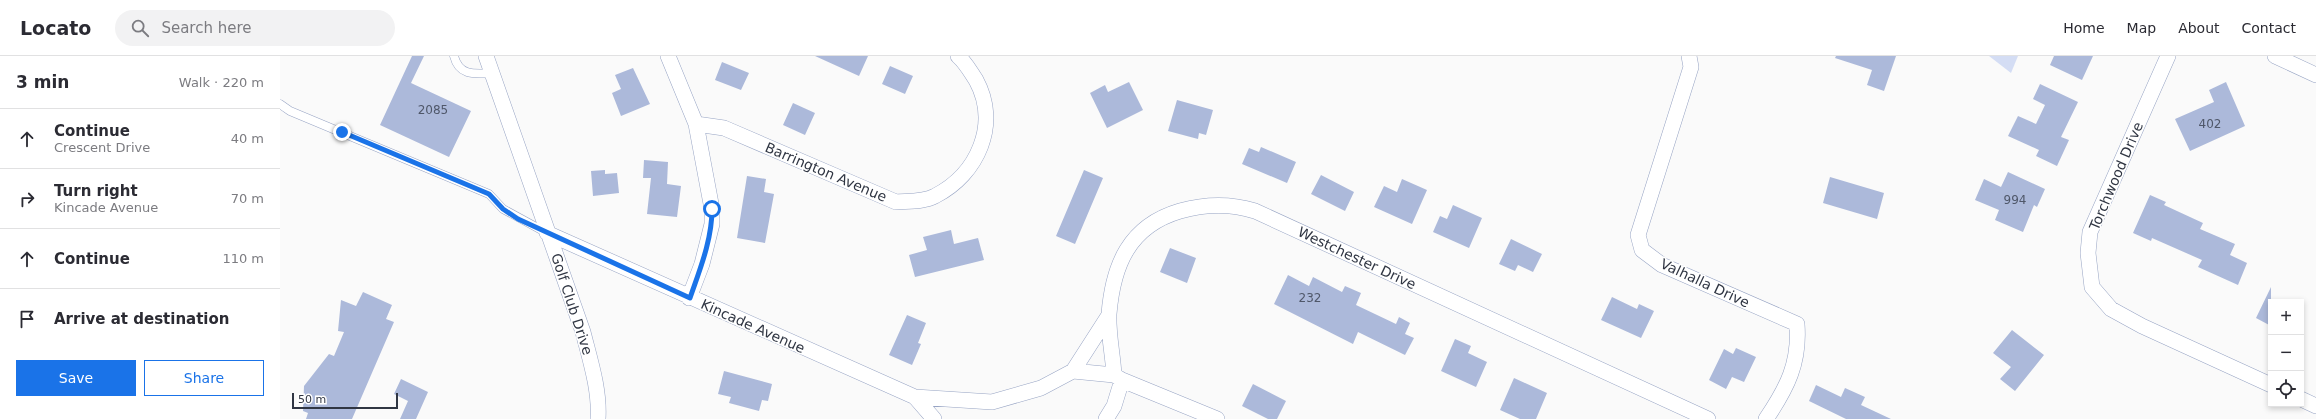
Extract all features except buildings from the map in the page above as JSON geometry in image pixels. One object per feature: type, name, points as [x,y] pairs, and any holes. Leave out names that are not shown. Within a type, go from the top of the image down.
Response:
[{"type":"street","name":"Golf Club Drive","points":[[486,56],[583,332],[592,367],[598,419]]},
{"type":"street","points":[[668,56],[696,124],[712,209],[712,224],[702,264],[690,298]]},
{"type":"street","name":"Barrington Avenue","points":[[696,124],[724,128],[896,202],[916,201],[934,196],[961,179],[974,161],[985,134],[986,111],[983,94],[965,62],[958,56]]},
{"type":"street","name":"Valhalla Drive","points":[[1689,56],[1691,67],[1638,235],[1642,250],[1662,265],[1797,324],[1798,346],[1791,374],[1766,419]]},
{"type":"street","name":"Torchwood Drive","points":[[2168,56],[2090,232],[2088,252],[2092,287],[2111,310],[2268,384]]},
{"type":"street","points":[[2275,56],[2316,75]]},
{"type":"street","name":"Westchester Drive","points":[[1118,378],[1109,315],[1117,269],[1128,246],[1141,232],[1164,216],[1200,205],[1240,207],[1255,211],[1708,419]]},
{"type":"street","name":"Kincade Avenue","points":[[547,233],[915,397]]},
{"type":"street","points":[[915,397],[992,402],[1042,388],[1073,371],[1109,315]]},
{"type":"street","points":[[1073,371],[1118,378],[1217,419]]},
{"type":"street","points":[[1106,419],[1114,406],[1118,378]]},
{"type":"street","points":[[915,397],[934,419]]},
{"type":"street","points":[[2304,400],[2316,406]]},
{"type":"lane","points":[[454,56],[456,66],[461,70],[477,74],[492,73]]},
{"type":"lane","points":[[280,104],[290,111],[489,194],[503,209],[518,219],[547,233]]},
{"type":"shaded area","points":[[1989,56],[2018,56],[2011,73]]},
{"type":"route","points":[[342,132],[489,194],[503,209],[518,219],[690,298],[702,264],[712,224],[712,209]]}]
